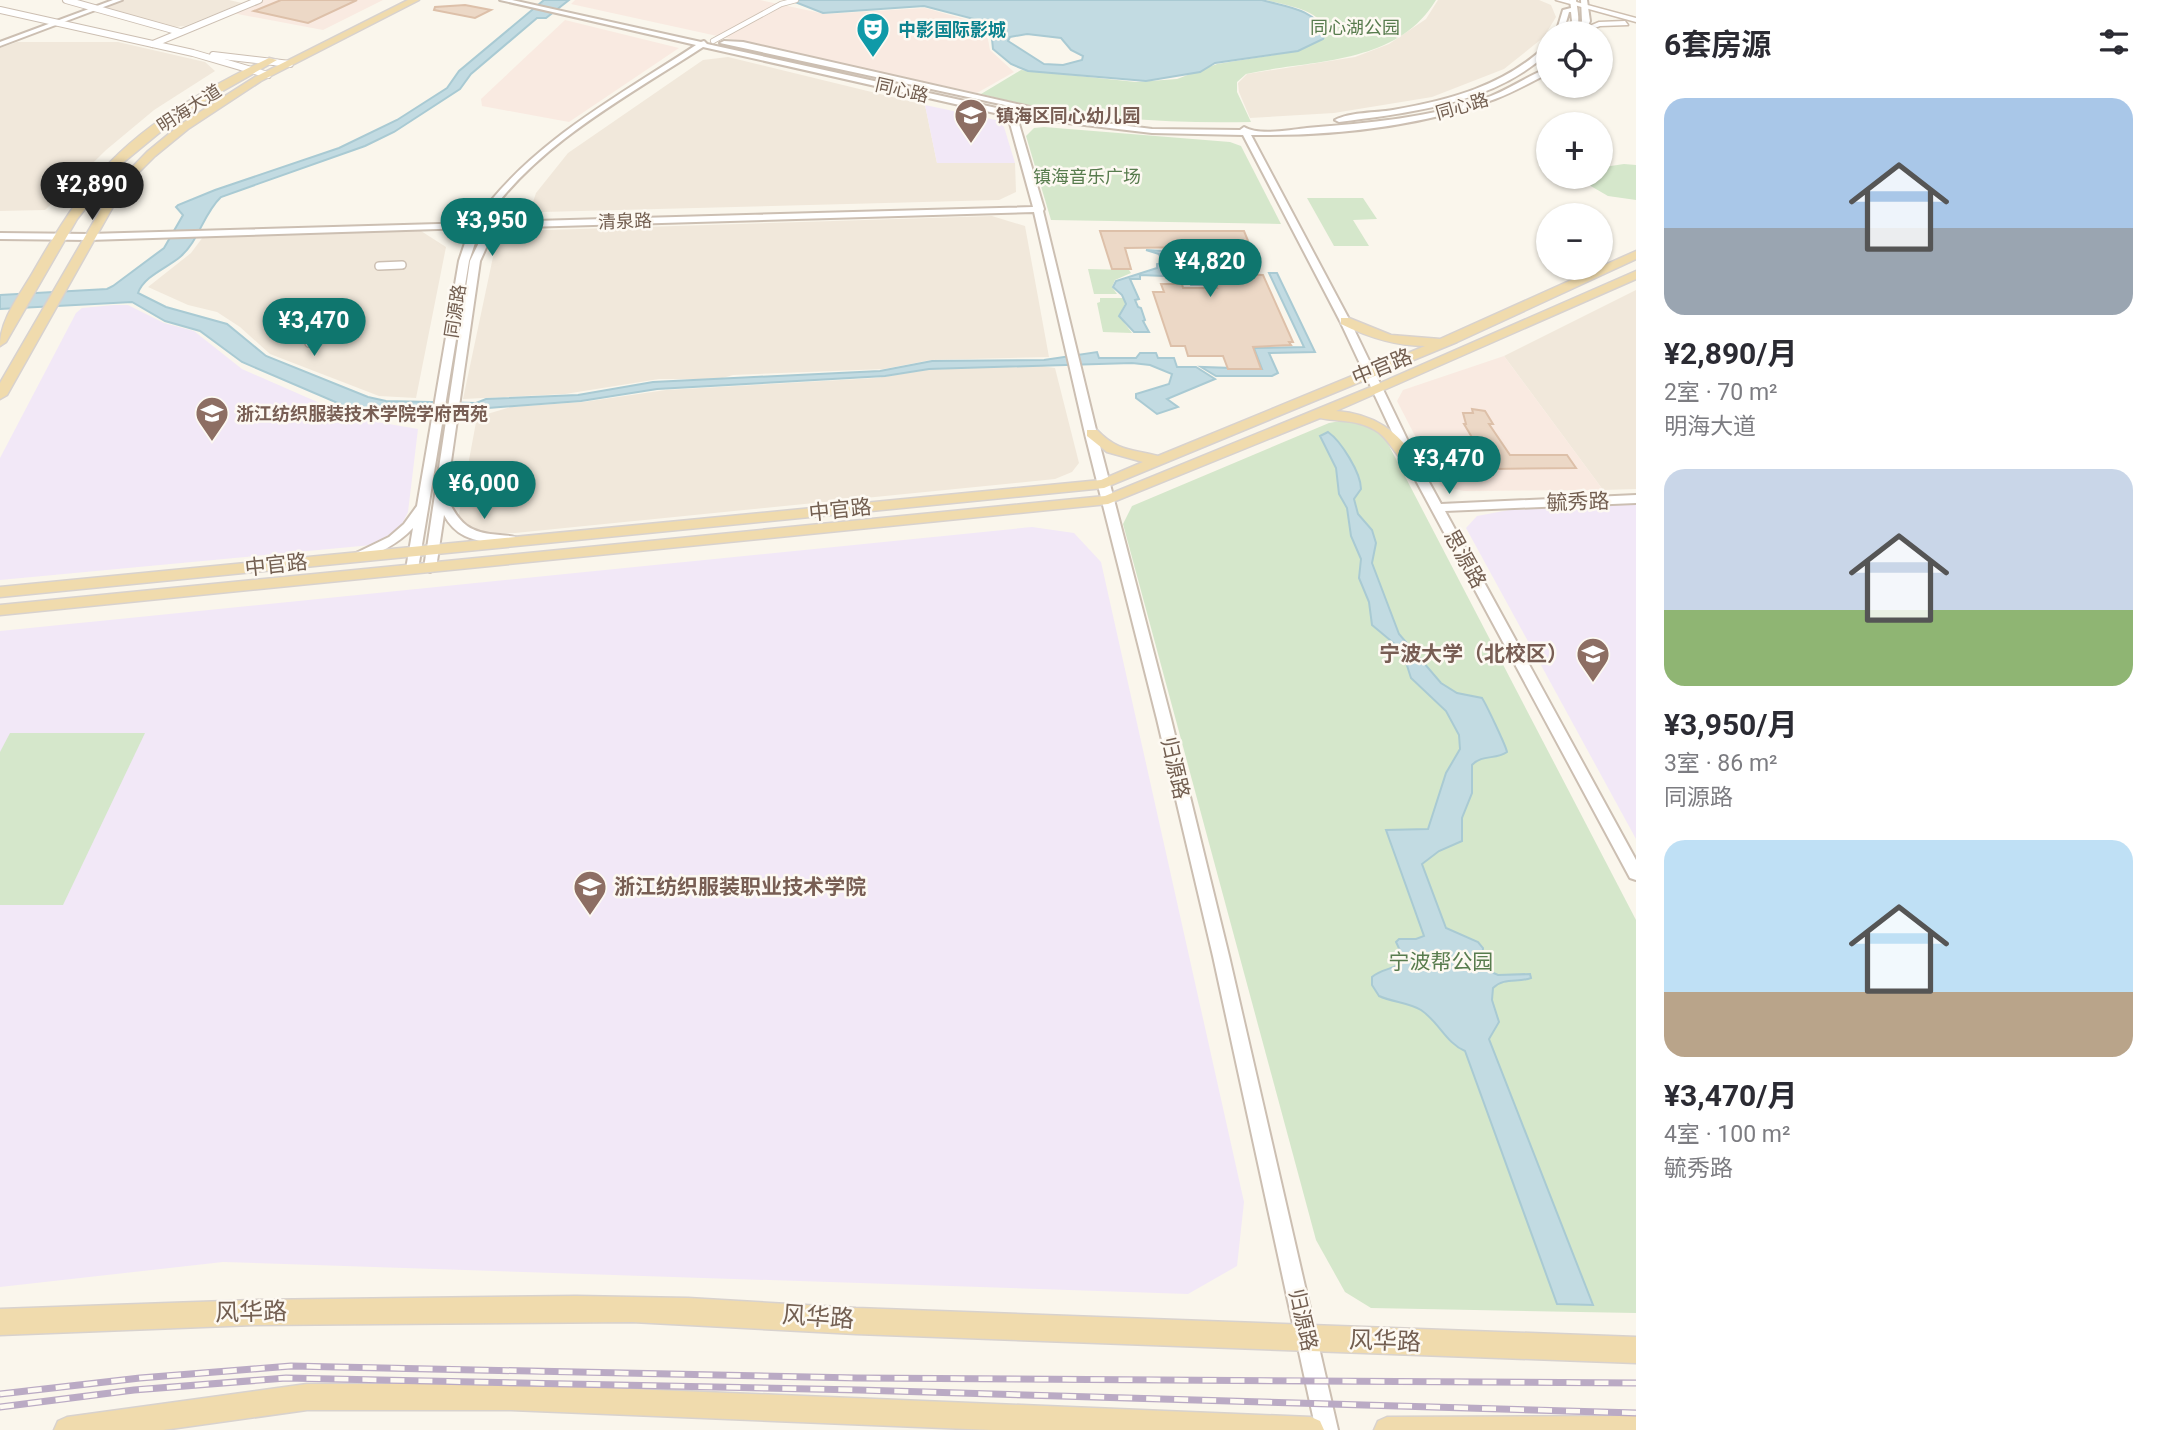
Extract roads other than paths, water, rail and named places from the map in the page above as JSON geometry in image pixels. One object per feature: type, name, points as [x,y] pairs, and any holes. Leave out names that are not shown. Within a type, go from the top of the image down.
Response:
[{"type":"main road","name":"明海大道","points":[[0,342],[97,184],[126,153],[161,124],[248,71],[399,0]]},
{"type":"main road","name":"明海大道","points":[[0,396],[120,185],[169,136],[225,98],[415,0]]},
{"type":"main road","points":[[1560,0],[1574,4],[1584,1],[1636,20]]},
{"type":"main road","points":[[1613,22],[1636,20]]},
{"type":"main road","name":"中官路","points":[[0,592],[1104,484],[1156,459],[1452,339],[1636,255]]},
{"type":"main road","name":"中官路","points":[[0,610],[1108,500],[1376,390],[1636,275]]},
{"type":"main road","points":[[1346,321],[1378,337],[1404,342],[1452,339]]},
{"type":"main road","points":[[1314,415],[1352,416],[1378,424],[1398,440],[1412,461]]},
{"type":"main road","points":[[1092,433],[1103,446],[1116,453],[1156,459]]},
{"type":"main road","name":"风华路","points":[[0,1322],[146,1314],[555,1308],[788,1314],[856,1321],[1636,1350]]},
{"type":"main road","points":[[67,1430],[307,1397],[512,1397],[1311,1430]]},
{"type":"main road","points":[[1387,1430],[1636,1429]]},
{"type":"street","points":[[66,0],[180,32]]},
{"type":"street","points":[[0,44],[57,23],[106,0]]},
{"type":"street","points":[[0,38],[119,0]]},
{"type":"street","points":[[153,44],[259,0]]},
{"type":"street","points":[[503,0],[714,44],[743,44],[1048,111],[1165,123],[1230,125],[1338,120],[1416,108],[1479,90],[1523,70],[1536,59]]},
{"type":"street","points":[[528,0],[536,5]]},
{"type":"street","points":[[505,205],[557,152],[714,44],[781,4],[796,0]]},
{"type":"street","points":[[1584,1],[1585,21]]},
{"type":"street","points":[[1563,21],[1566,10],[1574,4]]},
{"type":"street","points":[[0,10],[193,53],[268,75]]},
{"type":"street","points":[[714,44],[721,54],[1014,114],[1151,136],[1336,134],[1419,123],[1506,99],[1536,85]]},
{"type":"street","name":"同源路","points":[[412,569],[464,261],[477,225],[511,183],[536,158],[714,44]]},
{"type":"street","points":[[193,53],[290,64]]},
{"type":"street","name":"同心路","points":[[1247,134],[1342,124],[1439,108],[1490,93],[1536,70]]},
{"type":"street","name":"同心路","points":[[1247,134],[1354,128],[1439,113],[1494,97],[1536,77]]},
{"type":"street","name":"归源路","points":[[1014,114],[1040,209],[1104,484],[1176,770],[1327,1430]]},
{"type":"street","name":"思源路","points":[[1247,134],[1346,321],[1376,390],[1412,461],[1636,874]]},
{"type":"street","name":"清泉路","points":[[0,236],[62,238],[1040,209]]},
{"type":"street","name":"同源路","points":[[430,568],[475,261],[490,224],[497,215]]},
{"type":"street","points":[[379,266],[402,265]]},
{"type":"street","points":[[441,497],[454,524],[463,531],[478,537],[527,540]]},
{"type":"street","points":[[351,558],[384,546],[400,535],[413,522],[424,498]]},
{"type":"street","name":"毓秀路","points":[[1437,508],[1636,499]]},
{"type":"water","points":[[544,0],[569,0],[546,18],[537,18],[471,74],[460,89],[394,132],[365,146],[221,197],[186,251],[150,277],[138,293],[166,307],[227,324],[266,356],[368,397],[386,401],[476,403],[486,399],[578,395],[653,382],[880,371],[932,361],[1044,360],[1097,352],[1099,358],[1136,358],[1140,353],[1156,353],[1158,358],[1174,358],[1177,367],[1196,367],[1215,379],[1167,399],[1178,407],[1157,414],[1136,398],[1136,394],[1169,384],[1172,374],[1150,365],[1132,363],[929,369],[885,376],[657,389],[581,401],[488,408],[481,414],[465,416],[416,419],[368,416],[242,362],[200,331],[165,321],[132,302],[0,309],[0,295],[107,289],[113,286],[164,248],[183,215],[176,207],[178,205],[339,148],[397,120],[447,88],[459,71]]},
{"type":"water","points":[[790,0],[1262,0],[1306,13],[1321,25],[1326,33],[1323,39],[1298,51],[1215,63],[1200,72],[1146,81],[1028,71],[1011,64],[993,49],[992,39],[1001,26],[924,6],[823,13]],"holes":[[[1027,34],[1061,38],[1071,50],[1083,56],[1082,60],[1063,65],[1044,64],[1008,41],[1010,37]]]},
{"type":"water","points":[[1197,244],[1242,247],[1247,257],[1224,257],[1221,251],[1190,251],[1196,266],[1227,266],[1225,260],[1249,260],[1255,273],[1199,273],[1204,285],[1191,285],[1188,277],[1140,275],[1140,279],[1130,279],[1139,299],[1135,300],[1141,308],[1145,320],[1143,321],[1149,332],[1134,332],[1119,316],[1126,304],[1122,295],[1113,287],[1116,281],[1157,268],[1157,264],[1163,263],[1159,254],[1146,250],[1181,252],[1198,249]]},
{"type":"water","points":[[1269,273],[1277,273],[1315,352],[1269,353],[1278,373],[1272,376],[1216,376],[1201,367],[1262,369],[1254,348],[1304,347]]},
{"type":"water","points":[[1328,432],[1344,450],[1358,475],[1361,489],[1354,499],[1358,514],[1372,530],[1376,543],[1372,563],[1399,634],[1441,683],[1457,693],[1482,698],[1507,752],[1480,759],[1472,765],[1472,793],[1462,818],[1462,841],[1439,851],[1422,864],[1446,928],[1478,942],[1483,948],[1482,968],[1498,975],[1530,974],[1531,978],[1502,982],[1493,988],[1492,1000],[1499,1022],[1489,1039],[1593,1305],[1557,1304],[1465,1051],[1453,1043],[1421,1010],[1379,996],[1372,985],[1372,977],[1404,959],[1396,942],[1399,939],[1424,936],[1386,830],[1428,829],[1446,773],[1460,749],[1459,735],[1446,711],[1411,678],[1402,650],[1372,625],[1369,602],[1359,578],[1361,559],[1351,536],[1347,508],[1339,494],[1336,468],[1320,436]]},
{"type":"railway","points":[[0,1394],[140,1378],[291,1366],[857,1378],[1636,1383]]},
{"type":"railway","points":[[0,1407],[134,1390],[286,1378],[859,1390],[1636,1413]]},
{"type":"place","name":"中影国际影城","points":[[873,59]]},
{"type":"place","name":"镇海区同心幼儿园","points":[[971,145]]},
{"type":"place","name":"浙江纺织服装技术学院学府西苑","points":[[212,443]]},
{"type":"place","name":"宁波大学（北校区）","points":[[1593,684]]},
{"type":"place","name":"浙江纺织服装职业技术学院","points":[[590,917]]},
{"type":"park label","name":"同心湖公园","points":[[1355,27]]},
{"type":"park label","name":"镇海音乐广场","points":[[1087,176]]},
{"type":"park label","name":"宁波帮公园","points":[[1441,962]]}]
